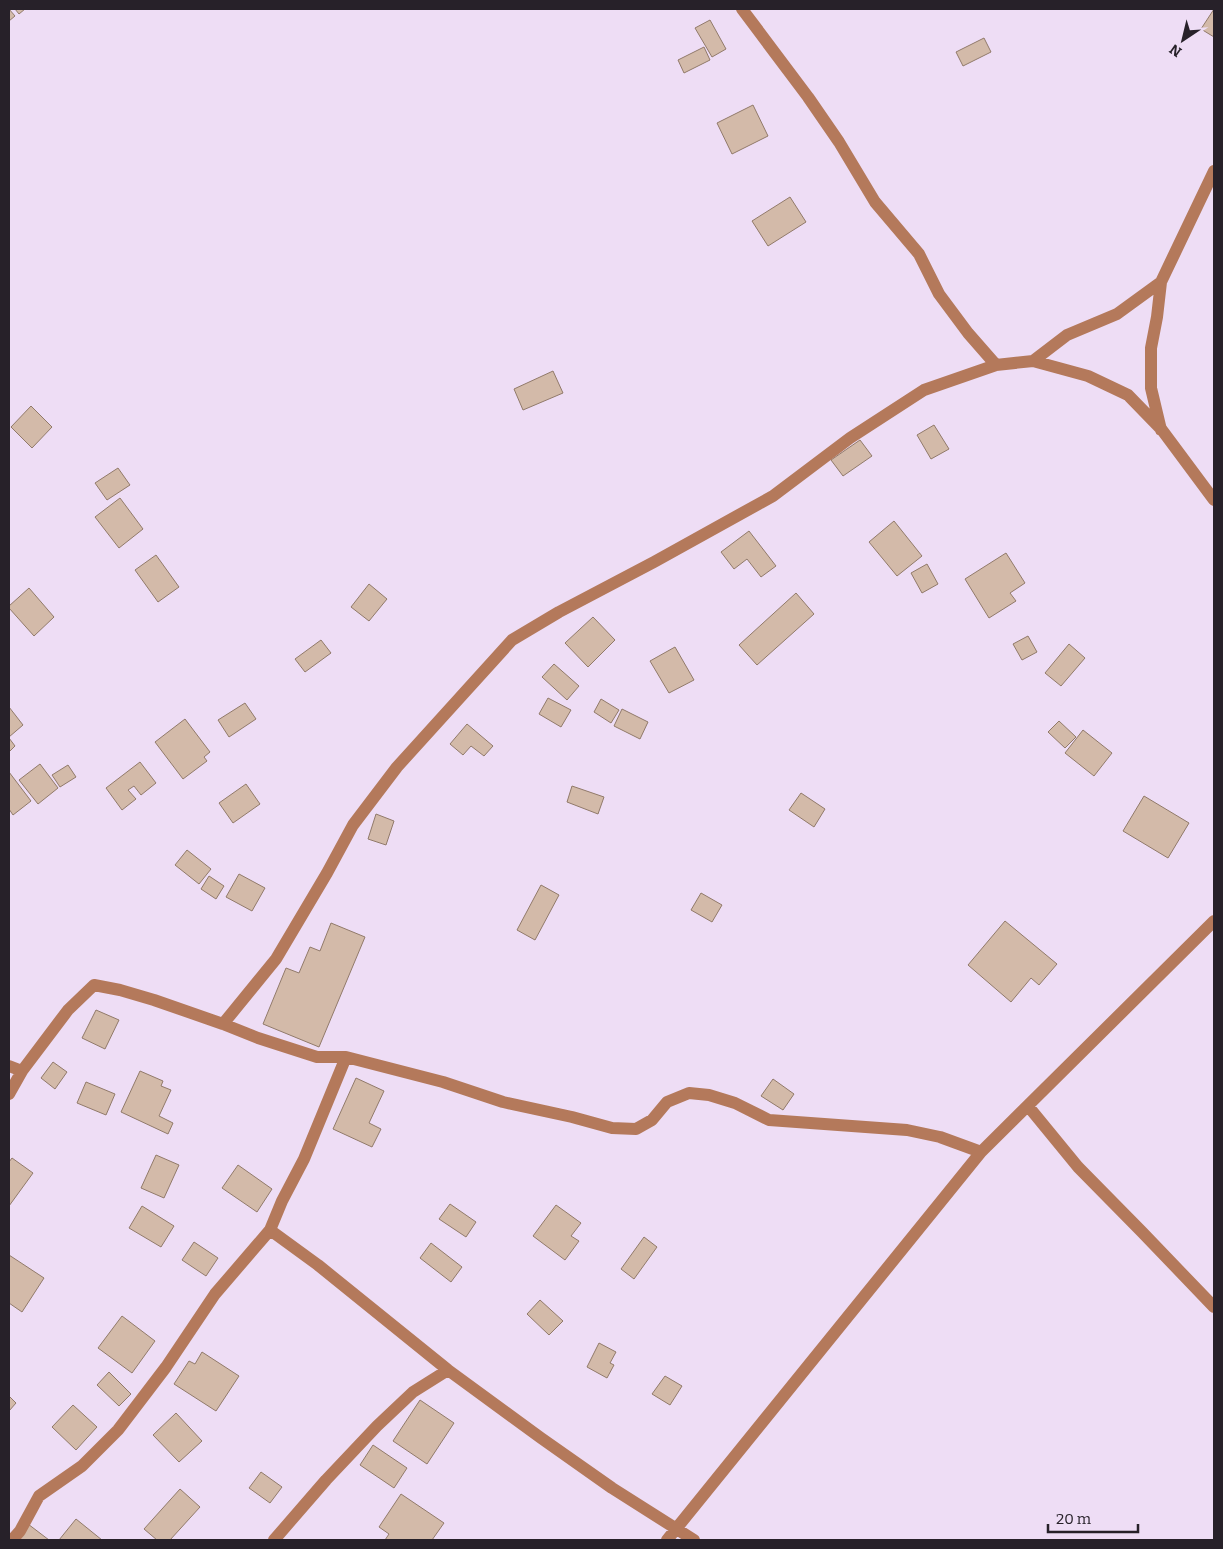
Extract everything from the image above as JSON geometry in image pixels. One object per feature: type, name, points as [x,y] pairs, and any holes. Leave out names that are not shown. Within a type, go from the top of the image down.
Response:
[{"type":"street","points":[[742,9],[839,142],[875,202],[919,254],[939,294],[996,365]]},
{"type":"street","points":[[1162,430],[1151,388],[1151,348],[1161,282],[1214,171]]},
{"type":"street","points":[[1033,361],[1067,335],[1117,314],[1161,282]]},
{"type":"street","points":[[223,1024],[276,960],[353,825],[392,774],[512,640],[559,612],[773,496],[850,438],[924,390],[996,365],[1033,361],[1088,376],[1128,395],[1162,430],[1214,500]]},
{"type":"street","points":[[667,1540],[981,1152],[1214,921]]},
{"type":"street","points":[[9,1094],[22,1072],[68,1010],[94,985],[154,1000],[258,1038],[317,1056],[346,1057],[443,1082],[503,1102],[572,1116],[612,1128],[636,1129],[652,1120],[666,1102],[689,1093],[709,1095],[736,1103],[769,1120],[908,1130],[940,1136],[981,1152]]},
{"type":"street","points":[[12,1540],[20,1531],[39,1496],[82,1466],[118,1430],[166,1367],[215,1294],[270,1230],[304,1159],[346,1057]]},
{"type":"street","points":[[9,1066],[22,1072]]},
{"type":"street","points":[[1028,1106],[1078,1168],[1214,1307]]},
{"type":"street","points":[[270,1230],[318,1265],[448,1370],[556,1449],[612,1488],[694,1540]]},
{"type":"street","points":[[274,1540],[326,1480],[378,1426],[413,1392],[448,1370]]},
{"type":"building","points":[[9,9],[15,16],[9,21]]},
{"type":"building","points":[[15,9],[25,9],[19,14]]},
{"type":"building","points":[[1214,9],[1214,37],[1201,29]]},
{"type":"building","points":[[710,20],[726,49],[712,57],[695,28]]},
{"type":"building","points":[[984,38],[991,52],[963,66],[956,52]]},
{"type":"building","points":[[704,47],[710,60],[684,73],[678,60]]},
{"type":"building","points":[[753,105],[768,136],[732,154],[717,123]]},
{"type":"building","points":[[790,197],[806,222],[768,246],[752,221]]},
{"type":"building","points":[[553,371],[563,393],[523,410],[514,389]]},
{"type":"building","points":[[31,406],[52,427],[32,448],[11,427]]},
{"type":"building","points":[[934,425],[949,449],[931,459],[917,435]]},
{"type":"building","points":[[860,440],[872,456],[843,476],[831,460]]},
{"type":"building","points":[[118,468],[130,485],[107,500],[95,483]]},
{"type":"building","points":[[120,498],[143,529],[119,548],[95,517]]},
{"type":"building","points":[[894,521],[922,556],[897,576],[869,542]]},
{"type":"building","points":[[749,531],[776,566],[761,577],[747,559],[734,569],[721,552]]},
{"type":"building","points":[[1006,553],[1025,583],[1010,593],[1016,601],[989,618],[965,579]]},
{"type":"building","points":[[156,555],[179,587],[158,602],[135,570]]},
{"type":"building","points":[[927,564],[938,584],[922,593],[911,573]]},
{"type":"building","points":[[369,584],[387,599],[369,621],[351,607]]},
{"type":"building","points":[[29,588],[54,617],[34,636],[9,608]]},
{"type":"building","points":[[796,593],[814,614],[757,665],[739,645]]},
{"type":"building","points":[[593,617],[615,640],[588,667],[565,643]]},
{"type":"building","points":[[1028,636],[1037,652],[1022,660],[1013,644]]},
{"type":"building","points":[[321,640],[331,653],[305,672],[295,659]]},
{"type":"building","points":[[1069,644],[1085,658],[1061,686],[1045,673]]},
{"type":"building","points":[[675,647],[694,680],[669,693],[650,661]]},
{"type":"building","points":[[554,664],[579,686],[567,700],[542,677]]},
{"type":"building","points":[[548,698],[571,710],[561,727],[539,714]]},
{"type":"building","points":[[601,699],[619,710],[611,723],[594,712]]},
{"type":"building","points":[[245,703],[256,719],[229,737],[218,720]]},
{"type":"building","points":[[9,707],[23,725],[9,737]]},
{"type":"building","points":[[622,709],[648,722],[640,739],[614,726]]},
{"type":"building","points":[[185,719],[210,752],[204,757],[207,761],[183,779],[155,742]]},
{"type":"building","points":[[1059,721],[1076,737],[1065,748],[1048,732]]},
{"type":"building","points":[[467,724],[493,746],[484,756],[471,746],[463,755],[450,744]]},
{"type":"building","points":[[1083,730],[1112,753],[1094,776],[1065,753]]},
{"type":"building","points":[[9,738],[15,746],[9,752]]},
{"type":"building","points":[[140,762],[156,783],[141,795],[134,786],[128,790],[136,799],[122,810],[106,788]]},
{"type":"building","points":[[40,764],[58,788],[38,804],[19,780]]},
{"type":"building","points":[[68,765],[76,777],[60,787],[52,775]]},
{"type":"building","points":[[9,772],[31,801],[13,815],[9,809]]},
{"type":"building","points":[[246,784],[260,804],[233,823],[219,803]]},
{"type":"building","points":[[572,786],[604,797],[598,814],[567,802]]},
{"type":"building","points":[[801,793],[825,809],[814,827],[789,810]]},
{"type":"building","points":[[1144,796],[1189,823],[1168,858],[1123,831]]},
{"type":"building","points":[[376,814],[394,821],[386,845],[368,839]]},
{"type":"building","points":[[187,850],[211,869],[199,884],[175,865]]},
{"type":"building","points":[[239,874],[265,888],[252,911],[226,897]]},
{"type":"building","points":[[209,876],[224,886],[216,899],[201,889]]},
{"type":"building","points":[[541,885],[559,895],[535,940],[517,930]]},
{"type":"building","points":[[701,893],[722,905],[712,922],[691,910]]},
{"type":"building","points":[[1005,921],[1057,964],[1039,985],[1031,978],[1011,1002],[968,965]]},
{"type":"building","points":[[331,923],[365,937],[319,1047],[263,1024],[286,968],[299,973],[310,947],[320,951]]},
{"type":"building","points":[[96,1010],[119,1020],[105,1049],[82,1038]]},
{"type":"building","points":[[53,1062],[67,1072],[55,1089],[41,1078]]},
{"type":"building","points":[[140,1071],[163,1081],[161,1086],[171,1090],[159,1116],[173,1123],[168,1134],[121,1112]]},
{"type":"building","points":[[356,1078],[384,1091],[369,1123],[381,1129],[372,1147],[333,1129]]},
{"type":"building","points":[[773,1079],[794,1094],[783,1110],[761,1096]]},
{"type":"building","points":[[86,1082],[115,1094],[106,1115],[77,1103]]},
{"type":"building","points":[[156,1155],[179,1165],[164,1198],[141,1188]]},
{"type":"building","points":[[12,1158],[33,1173],[9,1206],[9,1162]]},
{"type":"building","points":[[238,1165],[272,1189],[257,1212],[222,1188]]},
{"type":"building","points":[[450,1204],[476,1222],[466,1237],[439,1219]]},
{"type":"building","points":[[556,1205],[581,1223],[571,1236],[579,1241],[565,1260],[533,1236]]},
{"type":"building","points":[[142,1206],[174,1226],[161,1247],[129,1228]]},
{"type":"building","points":[[644,1237],[657,1247],[634,1279],[621,1269]]},
{"type":"building","points":[[194,1242],[218,1258],[206,1276],[182,1260]]},
{"type":"building","points":[[431,1243],[462,1267],[451,1282],[420,1258]]},
{"type":"building","points":[[9,1255],[44,1278],[22,1312],[9,1303]]},
{"type":"building","points":[[540,1300],[563,1321],[549,1335],[527,1314]]},
{"type":"building","points":[[122,1316],[155,1341],[132,1373],[98,1348]]},
{"type":"building","points":[[599,1343],[616,1352],[610,1363],[614,1365],[607,1378],[587,1367]]},
{"type":"building","points":[[202,1352],[239,1376],[216,1411],[174,1384],[189,1361],[195,1364]]},
{"type":"building","points":[[109,1372],[131,1394],[119,1406],[97,1385]]},
{"type":"building","points":[[665,1376],[682,1386],[670,1405],[652,1394]]},
{"type":"building","points":[[9,1396],[16,1403],[9,1411]]},
{"type":"building","points":[[420,1400],[454,1423],[427,1464],[393,1441]]},
{"type":"building","points":[[73,1405],[97,1427],[76,1450],[52,1427]]},
{"type":"building","points":[[176,1413],[202,1441],[179,1462],[153,1435]]},
{"type":"building","points":[[373,1445],[407,1468],[394,1488],[360,1465]]},
{"type":"building","points":[[261,1472],[282,1487],[270,1503],[249,1488]]},
{"type":"building","points":[[180,1489],[200,1507],[170,1540],[157,1540],[144,1529]]},
{"type":"building","points":[[401,1494],[444,1523],[432,1540],[385,1540],[389,1534],[379,1527]]},
{"type":"building","points":[[76,1519],[102,1540],[59,1540]]},
{"type":"building","points":[[28,1524],[49,1540],[16,1540]]}]
